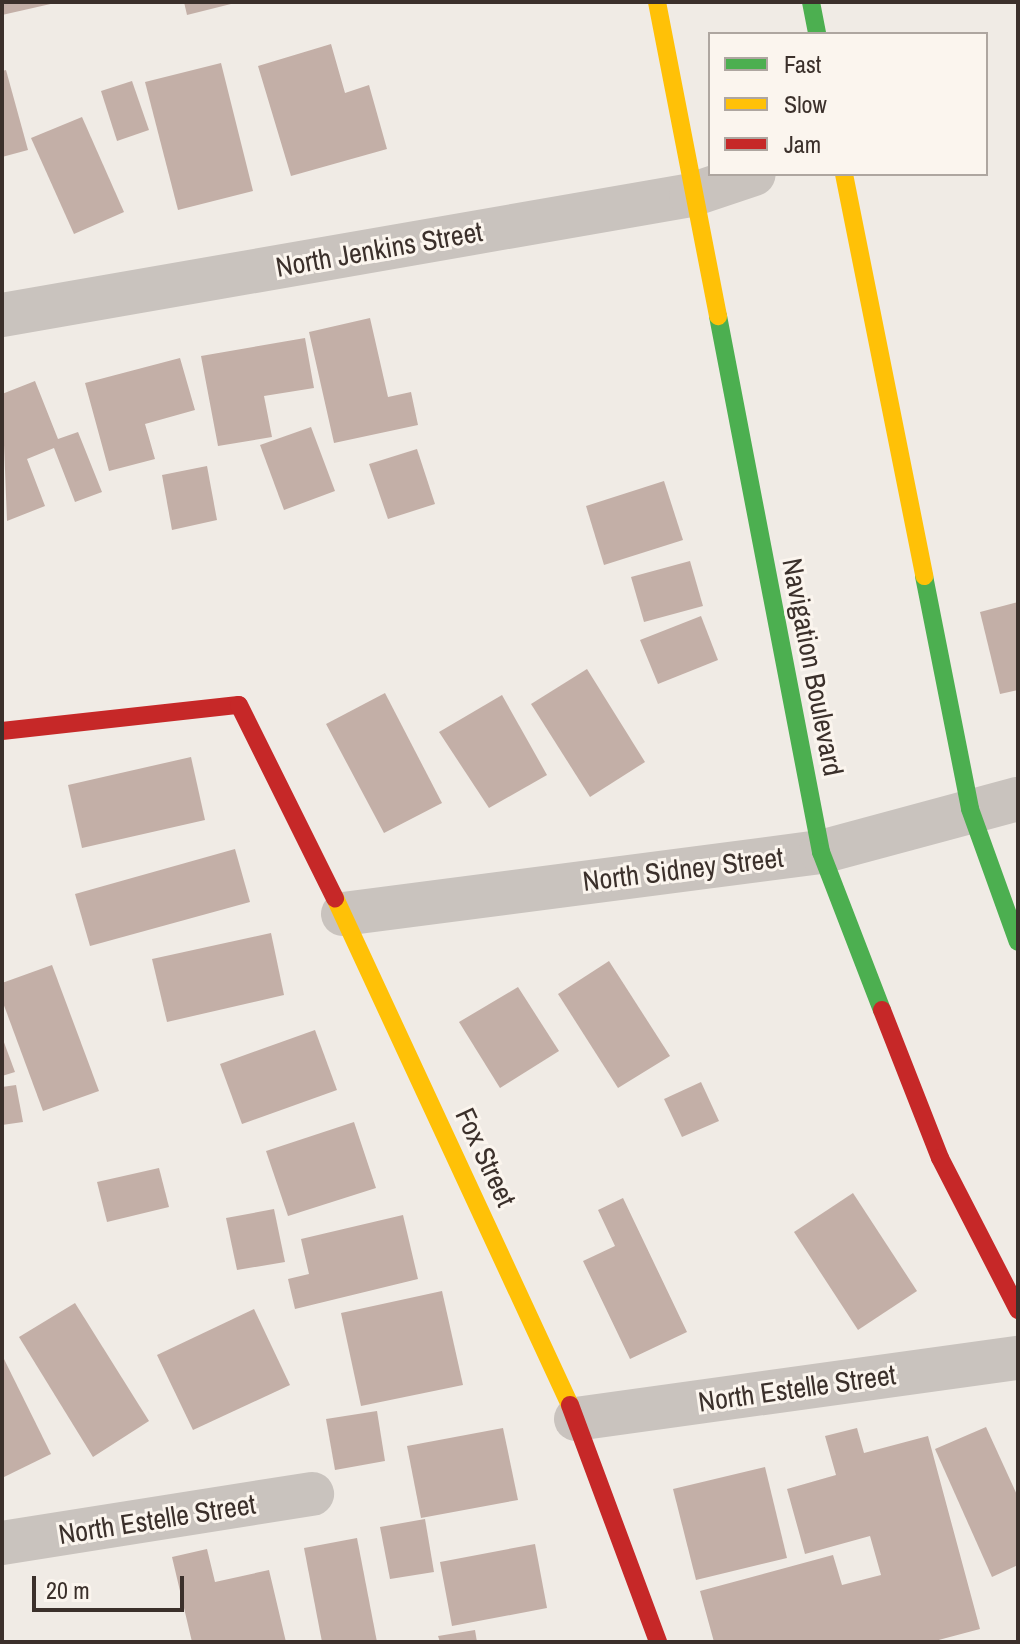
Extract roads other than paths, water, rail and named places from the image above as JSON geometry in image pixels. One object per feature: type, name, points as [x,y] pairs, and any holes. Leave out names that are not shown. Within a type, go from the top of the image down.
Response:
[{"type":"main road","name":"Navigation Boulevard","points":[[657,2],[691,195],[821,852],[940,1158],[1018,1310]]},
{"type":"main road","points":[[811,2],[817,32]]},
{"type":"main road","points":[[844,176],[970,809],[1018,942]]},
{"type":"main road","name":"Fox Street","points":[[2,731],[239,705],[343,914],[576,1419],[658,1642]]},
{"type":"street","name":"North Jenkins Street","points":[[2,315],[691,195],[748,176]]},
{"type":"street","name":"North Sidney Street","points":[[343,914],[821,852],[970,809],[1018,799]]},
{"type":"street","name":"North Estelle Street","points":[[576,1419],[1018,1358]]},
{"type":"street","name":"North Estelle Street","points":[[2,1543],[312,1494]]}]
